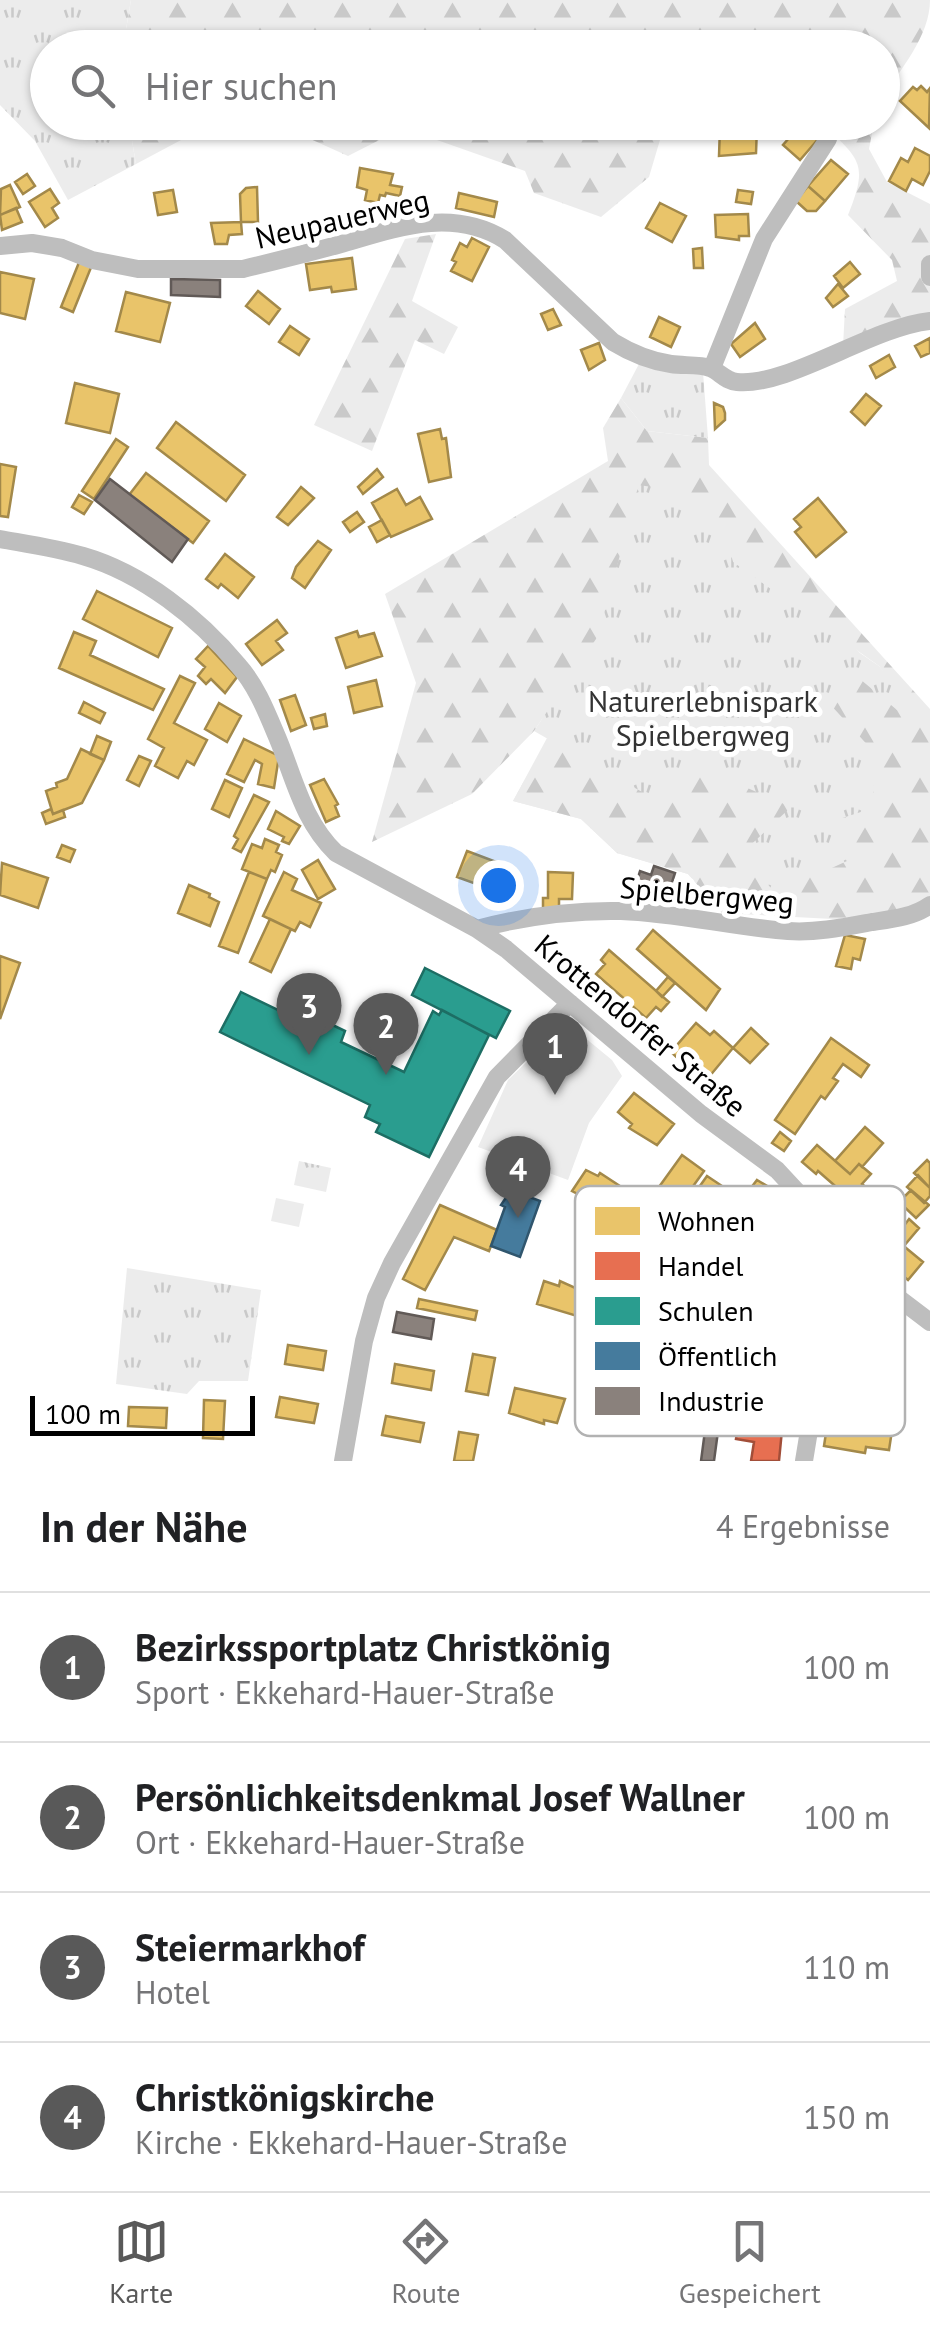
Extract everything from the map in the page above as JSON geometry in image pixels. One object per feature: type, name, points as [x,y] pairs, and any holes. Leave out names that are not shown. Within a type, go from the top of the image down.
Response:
[{"type":"street","points":[[712,368],[764,239],[828,140]]},
{"type":"street","name":"Neupauerweg","points":[[0,246],[32,243],[62,248],[118,267],[222,272],[410,224],[460,222],[488,229],[505,240],[613,342],[631,353],[666,363],[712,368],[723,378],[738,382],[786,372],[904,326],[930,321]]},
{"type":"street","points":[[930,264],[930,277]]},
{"type":"street","name":"Krottendorfer Straße","points":[[0,539],[86,556],[126,573],[170,601],[240,666],[261,700],[305,813],[317,835],[336,853],[477,929],[506,949],[701,1114],[778,1170],[792,1186]]},
{"type":"street","name":"Spielbergweg","points":[[477,929],[583,911],[623,911],[703,918],[790,932],[901,918],[930,905]]},
{"type":"street","points":[[343,1461],[364,1341],[376,1298],[392,1263],[497,1077],[570,1004]]},
{"type":"street","name":"Krottendorfer Straße","points":[[905,1304],[930,1322]]},
{"type":"street","points":[[804,1461],[808,1436]]},
{"type":"green space","points":[[0,0],[131,0],[126,30],[30,30],[30,136],[0,105]]},
{"type":"green space","points":[[131,0],[930,0],[920,39],[900,72],[900,30],[126,30]]},
{"type":"green space","points":[[132,140],[136,164],[68,200],[35,141]]},
{"type":"green space","points":[[132,140],[181,140],[136,164]]},
{"type":"green space","points":[[313,140],[379,140],[348,156]]},
{"type":"green space","points":[[437,140],[660,140],[649,177],[601,217],[534,193],[525,171]]},
{"type":"green space","points":[[839,140],[871,140],[869,149],[887,182],[930,204],[930,322],[843,346],[845,309],[897,281],[892,260],[848,215],[859,173]]},
{"type":"green space","points":[[436,234],[412,301],[458,327],[444,354],[415,340],[372,451],[314,425],[405,239]]},
{"type":"green space","points":[[640,362],[703,372],[708,438],[647,431],[621,398]]},
{"type":"green space","points":[[621,398],[647,431],[708,438],[709,465],[930,709],[930,896],[907,919],[889,922],[722,913],[688,874],[617,853],[581,819],[513,801],[547,738],[665,805],[695,765],[791,807],[740,855],[772,889],[794,873],[823,872],[847,861],[827,823],[873,808],[874,752],[827,701],[839,683],[854,674],[897,710],[905,703],[879,666],[733,562],[725,531],[690,493],[639,485],[598,636],[534,731],[472,794],[372,842],[416,683],[385,594],[608,461],[603,428]]},
{"type":"green space","name":"Naturerlebnispark Spielbergweg","points":[[642,480],[696,489],[860,653],[879,666],[904,696],[930,863],[722,913],[688,874],[617,853],[581,819],[513,801],[548,739],[534,731],[542,719],[560,584]]},
{"type":"green space","points":[[567,1023],[612,1060],[622,1076],[589,1123],[568,1180],[478,1147],[508,1080]]},
{"type":"green space","points":[[299,1161],[331,1168],[326,1192],[294,1185]]},
{"type":"green space","points":[[276,1198],[304,1204],[299,1227],[271,1221]]},
{"type":"green space","points":[[127,1268],[261,1290],[248,1381],[199,1381],[187,1394],[116,1384]]},
{"type":"building: Wohnen","points":[[921,86],[927,92],[930,88],[929,128],[900,101],[913,87],[917,90]]},
{"type":"building: Wohnen","points":[[720,140],[756,140],[756,153],[719,156]]},
{"type":"building: Wohnen","points":[[787,140],[817,140],[800,160],[783,145]]},
{"type":"building: Wohnen","points":[[915,148],[930,156],[930,171],[923,185],[912,179],[906,191],[889,181],[901,158],[908,162]]},
{"type":"building: Wohnen","points":[[831,160],[848,174],[825,201],[808,186]]},
{"type":"building: Wohnen","points":[[360,168],[393,174],[390,185],[402,187],[400,196],[386,193],[380,195],[378,203],[365,200],[367,190],[357,187]]},
{"type":"building: Wohnen","points":[[27,174],[35,186],[23,194],[15,182]]},
{"type":"building: Wohnen","points":[[10,185],[20,207],[0,215],[1,189]]},
{"type":"building: Wohnen","points":[[808,186],[825,201],[816,211],[807,211],[796,201]]},
{"type":"building: Wohnen","points":[[257,187],[258,222],[241,222],[240,194],[246,188]]},
{"type":"building: Wohnen","points":[[50,189],[59,203],[52,208],[58,218],[45,227],[29,202]]},
{"type":"building: Wohnen","points":[[173,190],[177,212],[158,215],[154,193]]},
{"type":"building: Wohnen","points":[[738,190],[753,192],[751,204],[736,202]]},
{"type":"building: Wohnen","points":[[459,193],[497,202],[494,217],[456,208]]},
{"type":"building: Wohnen","points":[[660,203],[686,216],[672,242],[646,228]]},
{"type":"building: Wohnen","points":[[16,208],[22,222],[2,230],[0,215]]},
{"type":"building: Wohnen","points":[[748,214],[749,236],[739,236],[739,240],[716,237],[715,215]]},
{"type":"building: Wohnen","points":[[241,222],[242,234],[229,235],[227,244],[215,244],[211,223]]},
{"type":"building: Wohnen","points":[[472,238],[489,247],[472,281],[451,271],[460,243],[467,247]]},
{"type":"building: Wohnen","points":[[702,248],[703,268],[694,268],[693,249]]},
{"type":"building: Wohnen","points":[[352,258],[356,289],[310,290],[306,264]]},
{"type":"building: Wohnen","points":[[80,260],[92,265],[73,312],[61,307]]},
{"type":"building: Wohnen","points":[[850,262],[860,274],[843,288],[834,276]]},
{"type":"building: Wohnen","points":[[0,272],[34,279],[25,319],[0,313]]},
{"type":"building: Wohnen","points":[[838,284],[848,296],[833,307],[826,298]]},
{"type":"building: Wohnen","points":[[258,291],[280,309],[269,324],[246,306]]},
{"type":"building: Wohnen","points":[[126,292],[170,303],[160,342],[116,331]]},
{"type":"building: Wohnen","points":[[553,309],[561,325],[548,330],[541,314]]},
{"type":"building: Wohnen","points":[[659,317],[680,327],[671,347],[650,337]]},
{"type":"building: Wohnen","points":[[755,323],[765,339],[740,357],[731,344]]},
{"type":"building: Wohnen","points":[[290,326],[309,339],[299,355],[279,342]]},
{"type":"building: Wohnen","points":[[930,338],[930,353],[921,357],[915,346]]},
{"type":"building: Wohnen","points":[[599,343],[605,360],[589,370],[581,350]]},
{"type":"building: Wohnen","points":[[889,355],[895,367],[876,378],[870,366]]},
{"type":"building: Wohnen","points":[[75,383],[119,394],[110,433],[66,423]]},
{"type":"building: Wohnen","points":[[866,394],[881,406],[865,425],[851,412]]},
{"type":"building: Wohnen","points":[[714,403],[723,407],[725,413],[725,420],[715,429]]},
{"type":"building: Wohnen","points":[[176,422],[245,475],[226,501],[157,448]]},
{"type":"building: Wohnen","points":[[440,429],[442,439],[446,438],[451,477],[429,482],[418,434]]},
{"type":"building: Wohnen","points":[[116,439],[128,447],[94,499],[82,491]]},
{"type":"building: Wohnen","points":[[0,464],[16,467],[8,517],[0,516]]},
{"type":"building: Wohnen","points":[[377,469],[383,477],[363,494],[358,487]]},
{"type":"building: Wohnen","points":[[146,473],[209,521],[193,543],[129,495]]},
{"type":"building: Wohnen","points":[[301,487],[314,498],[288,525],[277,517]]},
{"type":"building: Wohnen","points":[[397,489],[406,505],[420,497],[432,519],[391,537],[372,503]]},
{"type":"building: Wohnen","points":[[79,495],[92,502],[84,514],[72,507]]},
{"type":"building: Wohnen","points":[[818,498],[846,532],[816,557],[795,532],[801,527],[794,519]]},
{"type":"building: Wohnen","points":[[357,512],[364,522],[350,532],[343,522]]},
{"type":"building: Wohnen","points":[[382,520],[390,535],[377,542],[369,527]]},
{"type":"building: Wohnen","points":[[318,541],[331,550],[305,588],[292,578],[296,567]]},
{"type":"building: Wohnen","points":[[225,554],[254,577],[238,598],[221,584],[218,588],[206,579]]},
{"type":"building: Wohnen","points":[[97,591],[172,628],[158,657],[83,619]]},
{"type":"building: Wohnen","points":[[277,620],[287,633],[276,641],[283,650],[262,665],[246,644]]},
{"type":"building: Wohnen","points":[[357,631],[359,637],[374,633],[382,656],[346,668],[336,638]]},
{"type":"building: Wohnen","points":[[74,632],[96,641],[90,655],[164,689],[153,710],[59,668]]},
{"type":"building: Wohnen","points":[[208,646],[237,677],[225,693],[211,679],[206,684],[198,676],[205,667],[196,659]]},
{"type":"building: Wohnen","points":[[180,676],[195,683],[174,723],[207,740],[194,765],[187,761],[178,778],[155,766],[164,748],[148,739]]},
{"type":"building: Wohnen","points":[[376,680],[382,706],[354,713],[348,687]]},
{"type":"building: Wohnen","points":[[295,695],[306,725],[291,731],[280,700]]},
{"type":"building: Wohnen","points":[[84,702],[105,713],[100,723],[79,713]]},
{"type":"building: Wohnen","points":[[219,703],[241,716],[227,742],[205,729]]},
{"type":"building: Wohnen","points":[[325,714],[327,726],[314,729],[311,718]]},
{"type":"building: Wohnen","points":[[97,736],[111,742],[104,760],[90,754]]},
{"type":"building: Wohnen","points":[[244,739],[279,756],[274,788],[258,784],[262,764],[255,760],[244,782],[227,774]]},
{"type":"building: Wohnen","points":[[81,749],[104,760],[82,803],[53,814],[46,791],[67,779]]},
{"type":"building: Wohnen","points":[[139,756],[151,761],[139,786],[127,780]]},
{"type":"building: Wohnen","points":[[324,779],[338,804],[335,806],[339,816],[326,822],[310,785]]},
{"type":"building: Wohnen","points":[[225,780],[242,788],[229,817],[212,809]]},
{"type":"building: Wohnen","points":[[254,795],[269,802],[241,852],[233,848],[238,839],[234,836]]},
{"type":"building: Wohnen","points":[[51,809],[53,814],[63,810],[65,817],[46,824],[42,813]]},
{"type":"building: Wohnen","points":[[276,811],[300,826],[289,844],[268,829]]},
{"type":"building: Wohnen","points":[[265,839],[279,845],[276,852],[282,855],[275,872],[271,870],[267,879],[242,869],[252,844],[262,848]]},
{"type":"building: Wohnen","points":[[62,845],[75,850],[70,862],[57,857]]},
{"type":"building: Wohnen","points":[[467,851],[499,863],[490,889],[457,877]]},
{"type":"building: Wohnen","points":[[318,860],[335,889],[318,899],[302,870]]},
{"type":"building: Wohnen","points":[[2,863],[48,878],[38,908],[0,895]]},
{"type":"building: Wohnen","points":[[249,872],[267,879],[238,953],[219,946]]},
{"type":"building: Wohnen","points":[[284,872],[297,879],[292,890],[321,903],[310,927],[300,922],[295,931],[263,916]]},
{"type":"building: Wohnen","points":[[548,872],[573,873],[572,899],[559,899],[559,911],[543,911],[543,898],[548,898]]},
{"type":"building: Wohnen","points":[[189,885],[219,902],[210,926],[178,913]]},
{"type":"building: Wohnen","points":[[270,919],[291,929],[271,972],[250,962]]},
{"type":"building: Wohnen","points":[[653,930],[720,989],[706,1010],[637,949]]},
{"type":"building: Wohnen","points":[[845,935],[865,939],[860,960],[853,958],[851,969],[836,966]]},
{"type":"building: Wohnen","points":[[609,950],[669,1002],[661,1011],[656,1007],[646,1018],[596,974],[605,964],[601,960]]},
{"type":"building: Wohnen","points":[[0,956],[20,963],[0,1019]]},
{"type":"building: Wohnen","points":[[668,977],[675,983],[662,997],[656,991]]},
{"type":"building: Wohnen","points":[[696,1023],[710,1035],[714,1031],[733,1048],[704,1083],[671,1052]]},
{"type":"building: Wohnen","points":[[751,1028],[768,1044],[750,1063],[733,1048]]},
{"type":"building: Wohnen","points":[[831,1038],[869,1065],[861,1077],[843,1064],[833,1078],[838,1081],[825,1099],[821,1096],[795,1134],[775,1120]]},
{"type":"building: Wohnen","points":[[634,1093],[674,1124],[657,1145],[629,1128],[632,1124],[618,1112]]},
{"type":"building: Wohnen","points":[[711,1093],[731,1104],[727,1111],[708,1099]]},
{"type":"building: Wohnen","points":[[865,1127],[883,1143],[862,1167],[859,1164],[850,1174],[835,1161]]},
{"type":"building: Wohnen","points":[[780,1132],[791,1141],[784,1151],[772,1143]]},
{"type":"building: Wohnen","points":[[817,1145],[850,1174],[859,1164],[871,1174],[864,1186],[835,1186],[802,1162]]},
{"type":"building: Wohnen","points":[[682,1155],[704,1171],[693,1186],[660,1186]]},
{"type":"building: Wohnen","points":[[927,1160],[930,1163],[930,1188],[914,1173]]},
{"type":"building: Wohnen","points":[[586,1170],[598,1176],[600,1173],[620,1186],[575,1186]]},
{"type":"building: Wohnen","points":[[918,1175],[930,1188],[924,1203],[907,1187]]},
{"type":"building: Wohnen","points":[[707,1176],[722,1186],[700,1186]]},
{"type":"building: Wohnen","points":[[911,1190],[929,1205],[916,1218],[905,1208],[905,1196]]},
{"type":"building: Wohnen","points":[[440,1205],[497,1230],[489,1251],[454,1237],[425,1290],[403,1279]]},
{"type":"building: Wohnen","points":[[909,1219],[919,1228],[905,1245],[905,1224]]},
{"type":"building: Wohnen","points":[[905,1247],[923,1262],[908,1280],[905,1278]]},
{"type":"building: Wohnen","points":[[544,1281],[559,1286],[560,1281],[575,1288],[575,1315],[537,1304]]},
{"type":"building: Wohnen","points":[[419,1299],[477,1311],[475,1320],[417,1308]]},
{"type":"building: Wohnen","points":[[288,1345],[326,1351],[323,1370],[285,1364]]},
{"type":"building: Wohnen","points":[[473,1354],[495,1358],[488,1395],[466,1391]]},
{"type":"building: Wohnen","points":[[395,1364],[434,1371],[431,1390],[392,1383]]},
{"type":"building: Wohnen","points":[[515,1388],[565,1399],[557,1423],[544,1420],[544,1424],[509,1413]]},
{"type":"building: Wohnen","points":[[280,1397],[318,1404],[314,1423],[276,1417]]},
{"type":"building: Wohnen","points":[[204,1400],[225,1401],[223,1439],[203,1438]]},
{"type":"building: Wohnen","points":[[129,1407],[167,1408],[166,1428],[128,1426]]},
{"type":"building: Wohnen","points":[[386,1416],[424,1423],[420,1442],[382,1435]]},
{"type":"building: Wohnen","points":[[459,1432],[478,1435],[473,1461],[454,1461]]},
{"type":"building: Wohnen","points":[[826,1436],[891,1436],[889,1450],[866,1447],[865,1453],[824,1446]]},
{"type":"building: Handel","points":[[781,1436],[779,1461],[751,1461],[754,1442],[736,1439]]},
{"type":"building: Schulen","points":[[425,968],[510,1011],[496,1038],[412,995]]},
{"type":"building: Schulen","points":[[241,992],[313,1027],[318,1018],[345,1031],[341,1042],[404,1072],[433,1011],[439,1015],[442,1010],[489,1035],[429,1157],[376,1132],[380,1124],[365,1117],[370,1105],[220,1032]]},
{"type":"building: Öffentlich","points":[[511,1190],[540,1201],[520,1257],[491,1246],[505,1207],[501,1205]]},
{"type":"building: Industrie","points":[[171,279],[220,280],[220,297],[171,295]]},
{"type":"building: Industrie","points":[[110,479],[188,539],[172,562],[95,500]]},
{"type":"building: Industrie","points":[[654,866],[675,873],[666,901],[634,890],[640,871],[651,875]]},
{"type":"building: Industrie","points":[[397,1312],[434,1319],[431,1339],[393,1332]]},
{"type":"building: Industrie","points":[[704,1436],[717,1436],[714,1461],[701,1461]]},
{"type":"place","name":"Steiermarkhof","points":[[309,1055]]},
{"type":"place","name":"Persönlichkeitsdenkmal Josef Wallner","points":[[386,1075]]},
{"type":"place","name":"Bezirkssportplatz Christkönig","points":[[555,1095]]},
{"type":"place","name":"Christkönigskirche","points":[[518,1218]]}]
